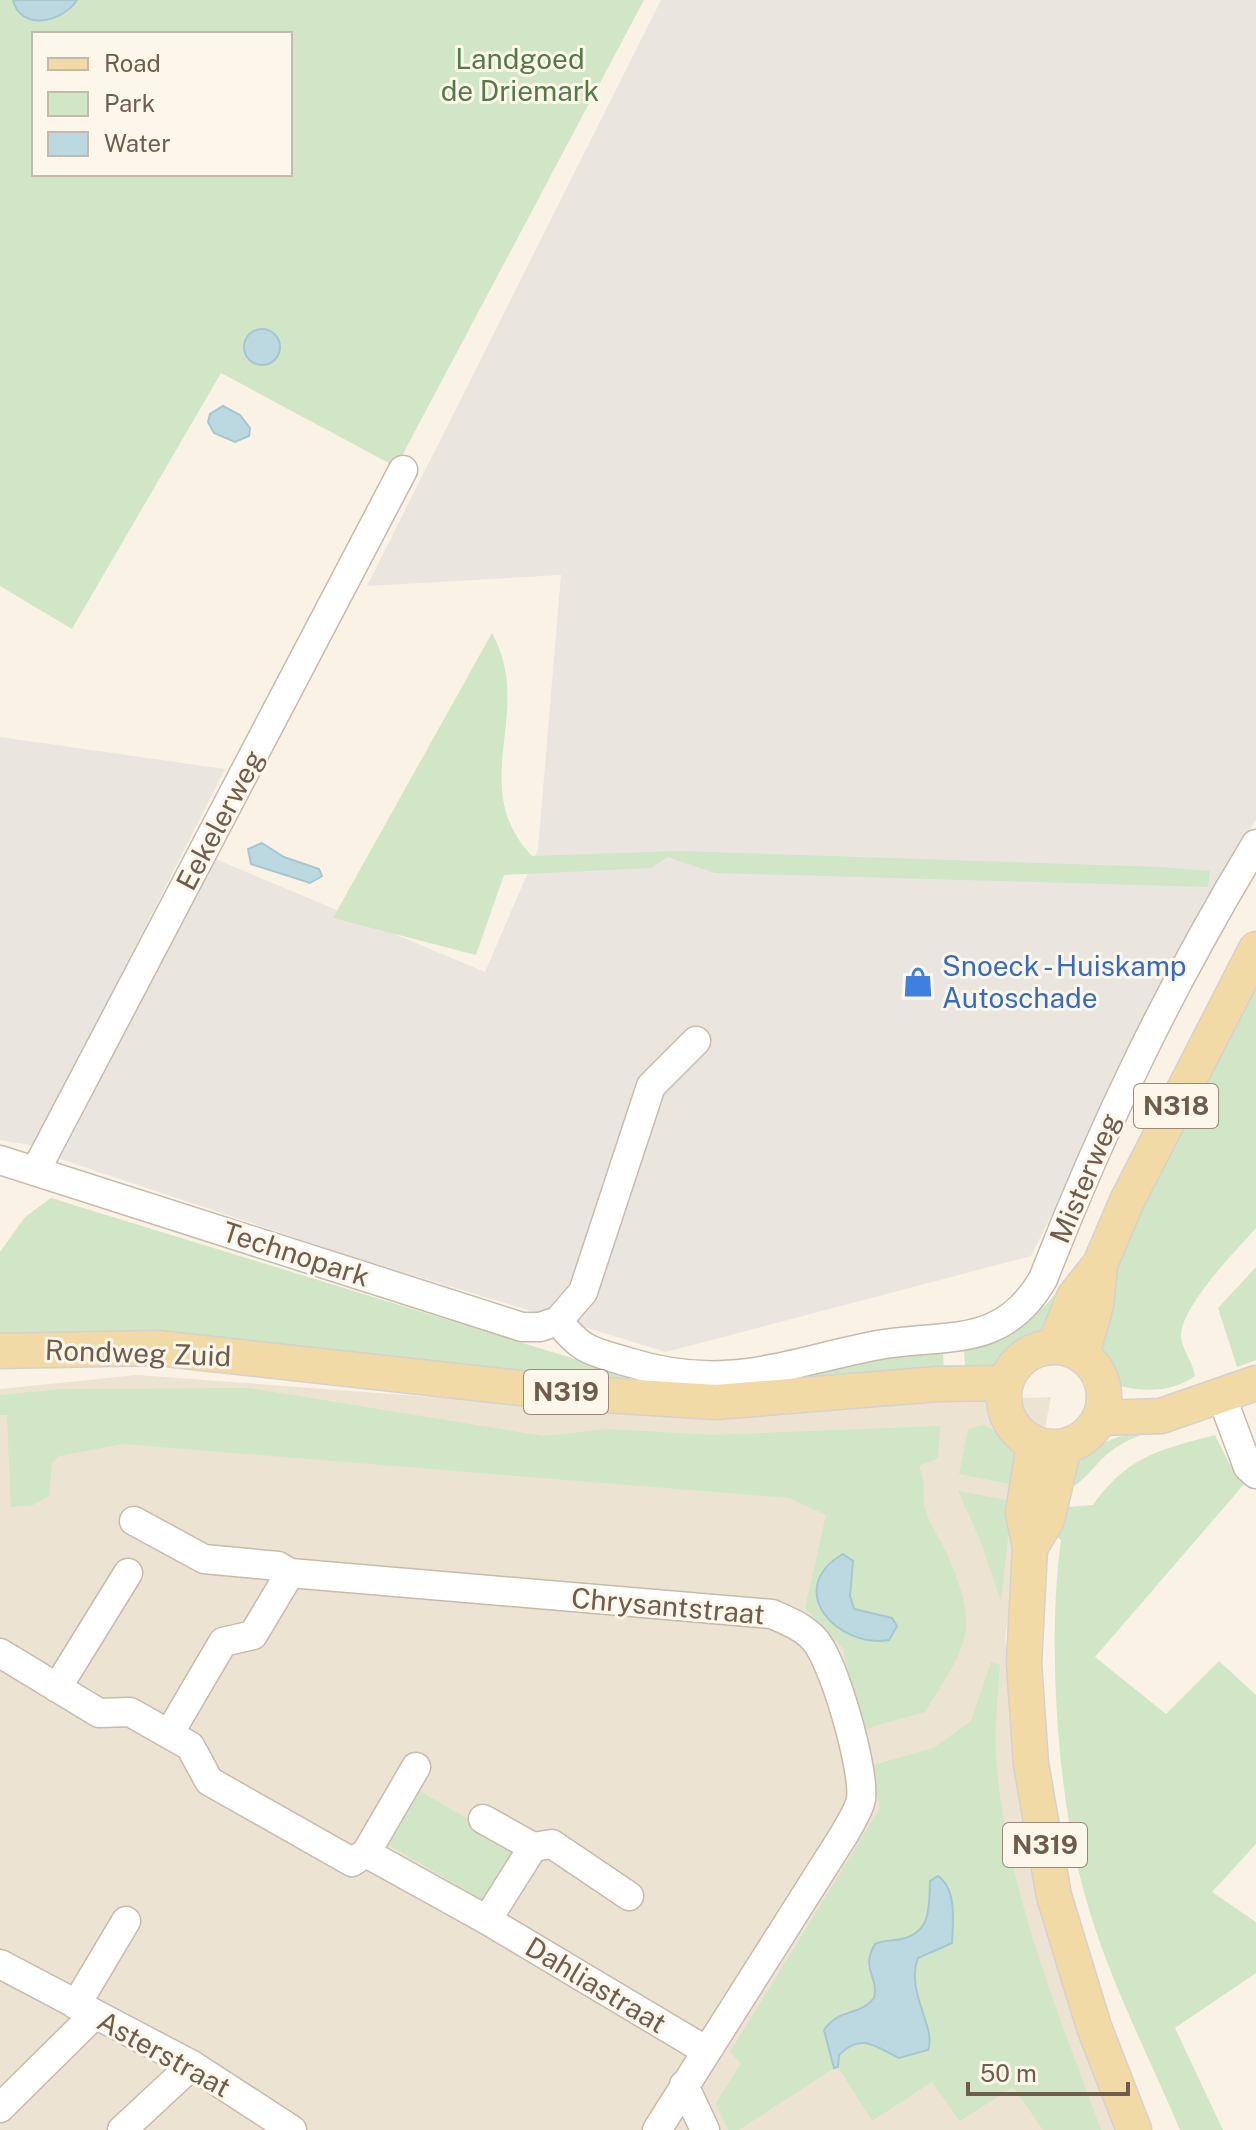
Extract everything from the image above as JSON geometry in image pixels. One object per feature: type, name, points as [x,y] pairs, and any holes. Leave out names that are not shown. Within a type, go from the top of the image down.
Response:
[{"type":"main road","name":"Misterweg","points":[[1068,1351],[1096,1305],[1100,1264],[1127,1201],[1256,949]]},
{"type":"main road","name":"Rondweg Zuid","points":[[0,1351],[158,1348],[556,1392],[716,1402],[938,1384],[1005,1396]]},
{"type":"main road","points":[[1068,1351],[1093,1365],[1102,1406],[1092,1431],[1049,1445],[1015,1430],[1005,1396],[1024,1357],[1068,1351]]},
{"type":"main road","name":"Rondweg Zuid","points":[[0,1373],[157,1367],[323,1368]]},
{"type":"main road","points":[[1102,1406],[1209,1399],[1256,1383]]},
{"type":"main road","name":"N319","points":[[1049,1445],[1047,1520],[1030,1548],[1024,1663],[1031,1764],[1063,1925],[1094,2027],[1134,2130]]},
{"type":"street","name":"Eekelerweg","points":[[36,1170],[403,470]]},
{"type":"street","name":"Misterweg","points":[[558,1321],[579,1347],[662,1373],[729,1377],[781,1370],[873,1346],[984,1333],[1016,1316],[1030,1301],[1139,1054],[1191,952],[1256,844]]},
{"type":"street","points":[[558,1321],[583,1292],[651,1086],[696,1041]]},
{"type":"street","name":"Technopark","points":[[0,1160],[522,1327],[540,1327],[558,1321]]},
{"type":"street","points":[[1209,1399],[1248,1467],[1256,1474]]},
{"type":"street","name":"Chrysantstraat","points":[[134,1521],[204,1559],[278,1566],[290,1573],[772,1614],[804,1629],[817,1642],[838,1689],[861,1774],[861,1802],[845,1833],[705,2050]]},
{"type":"street","points":[[57,1688],[128,1573]]},
{"type":"street","points":[[169,1734],[223,1642],[253,1635],[290,1573]]},
{"type":"street","name":"Dahliastraat","points":[[0,1653],[99,1713],[130,1712],[190,1746],[209,1781],[352,1862],[366,1853],[487,1920],[705,2050]]},
{"type":"street","points":[[366,1853],[416,1767]]},
{"type":"street","points":[[483,1819],[533,1847],[552,1844],[629,1896]]},
{"type":"street","points":[[487,1920],[533,1847]]},
{"type":"street","name":"Asterstraat","points":[[85,2010],[126,1921]]},
{"type":"street","name":"Asterstraat","points":[[0,1964],[192,2065],[289,2129]]},
{"type":"street","points":[[0,2108],[85,2010]]},
{"type":"street","points":[[657,2130],[705,2050]]},
{"type":"street","points":[[122,2130],[192,2065]]},
{"type":"street","points":[[684,2085],[705,2130]]},
{"type":"shaded area","points":[[661,0],[1256,0],[1256,819],[1220,878],[1031,1256],[666,1352],[350,1256],[60,1159],[213,858],[485,972],[538,849],[561,575],[367,586]]},
{"type":"shaded area","points":[[0,737],[225,769],[35,1146],[0,1140]]},
{"type":"shaded area","points":[[137,1375],[622,1411],[1051,1397],[1005,1637],[1040,1890],[1117,2130],[0,2130],[0,1389]]},
{"type":"green space","name":"Landgoed de Driemark","points":[[0,0],[13,0],[15,7],[53,19],[66,13],[77,0],[644,0],[396,467],[221,373],[72,629],[0,586]]},
{"type":"green space","points":[[492,633],[504,663],[507,692],[502,775],[504,802],[513,829],[532,856],[678,851],[1161,867],[1210,871],[1208,887],[715,873],[668,857],[651,868],[504,875],[476,955],[333,918]]},
{"type":"green space","points":[[1256,967],[1256,1228],[1211,1279],[1183,1324],[1182,1341],[1195,1376],[1178,1385],[1159,1389],[1120,1386],[1101,1359],[1095,1333],[1126,1245],[1196,1081]]},
{"type":"green space","points":[[51,1198],[650,1382],[337,1352],[0,1341],[0,1252],[25,1217]]},
{"type":"green space","points":[[1256,1267],[1256,1360],[1237,1367],[1218,1308]]},
{"type":"green space","points":[[1058,1290],[1054,1324],[1041,1338],[1022,1345],[1003,1364],[965,1370],[964,1347],[1028,1320]]},
{"type":"green space","points":[[943,1350],[944,1373],[792,1379],[853,1362]]},
{"type":"green space","points":[[249,1388],[543,1436],[609,1429],[711,1435],[940,1426],[938,1458],[919,1466],[931,1525],[946,1552],[964,1600],[965,1635],[960,1652],[925,1712],[874,1726],[862,1733],[843,1649],[805,1608],[826,1515],[789,1498],[123,1444],[59,1456],[52,1463],[49,1496],[33,1505],[11,1507],[7,1415],[0,1415],[0,1395],[60,1389]],"holes":[[[853,1562],[850,1596],[854,1609],[892,1618],[882,1642],[834,1624],[818,1606]]]},
{"type":"green space","points":[[983,1425],[1000,1435],[1012,1449],[1020,1486],[959,1474],[968,1429]]},
{"type":"green space","points":[[1170,1426],[1138,1436],[1117,1447],[1067,1489],[1073,1472],[1093,1449],[1121,1436]]},
{"type":"green space","points":[[1215,1435],[1230,1465],[1246,1482],[1095,1657],[1166,1714],[1219,1661],[1256,1695],[1256,1844],[1212,1892],[1256,1922],[1256,1973],[1175,2028],[1223,2130],[1180,2130],[1104,1953],[1075,1853],[1057,1717],[1055,1623],[1061,1540],[1050,1532],[1055,1508],[1093,1505],[1132,1465],[1177,1445]]},
{"type":"green space","points":[[958,1491],[1012,1501],[1001,1601],[980,1540]]},
{"type":"green space","points":[[991,1662],[1000,1665],[996,1756],[1010,1852],[1035,1946],[1101,2130],[1043,2130],[1013,2087],[960,2121],[932,2082],[872,2121],[838,2067],[839,2055],[860,2042],[883,2051],[930,2034],[919,2006],[915,1968],[918,1958],[943,1947],[930,1881],[927,1914],[919,1931],[911,1937],[888,1939],[867,1965],[876,1990],[874,1998],[860,2009],[843,2012],[824,2030],[834,2068],[739,2130],[728,2130],[716,2103],[741,2063],[730,2052],[880,1808],[870,1766],[933,1748],[971,1721]]},
{"type":"green space","points":[[420,1791],[516,1847],[484,1901],[389,1845]]},
{"type":"water","points":[[13,0],[77,0],[62,14],[33,20],[17,10]]},
{"type":"water","points":[[262,329],[274,335],[280,347],[274,359],[262,365],[250,359],[244,347],[250,335]]},
{"type":"water","points":[[223,406],[240,415],[250,428],[249,436],[235,442],[214,433],[208,422],[210,414]]},
{"type":"water","points":[[262,843],[284,857],[319,869],[322,876],[310,883],[251,864],[248,849]]},
{"type":"water","points":[[843,1554],[853,1561],[850,1596],[854,1609],[892,1618],[897,1626],[889,1640],[870,1640],[852,1635],[824,1614],[818,1599],[817,1584],[825,1568]]},
{"type":"water","points":[[938,1876],[951,1897],[952,1943],[918,1958],[915,1971],[915,1984],[930,2041],[928,2050],[899,2058],[876,2046],[854,2044],[839,2055],[838,2067],[834,2068],[824,2030],[836,2018],[862,2008],[874,1998],[869,1960],[875,1944],[911,1936],[918,1931],[927,1917],[930,1881]]},
{"type":"place","name":"Snoeck - Huiskamp Autoschade","points":[[918,982]]}]
